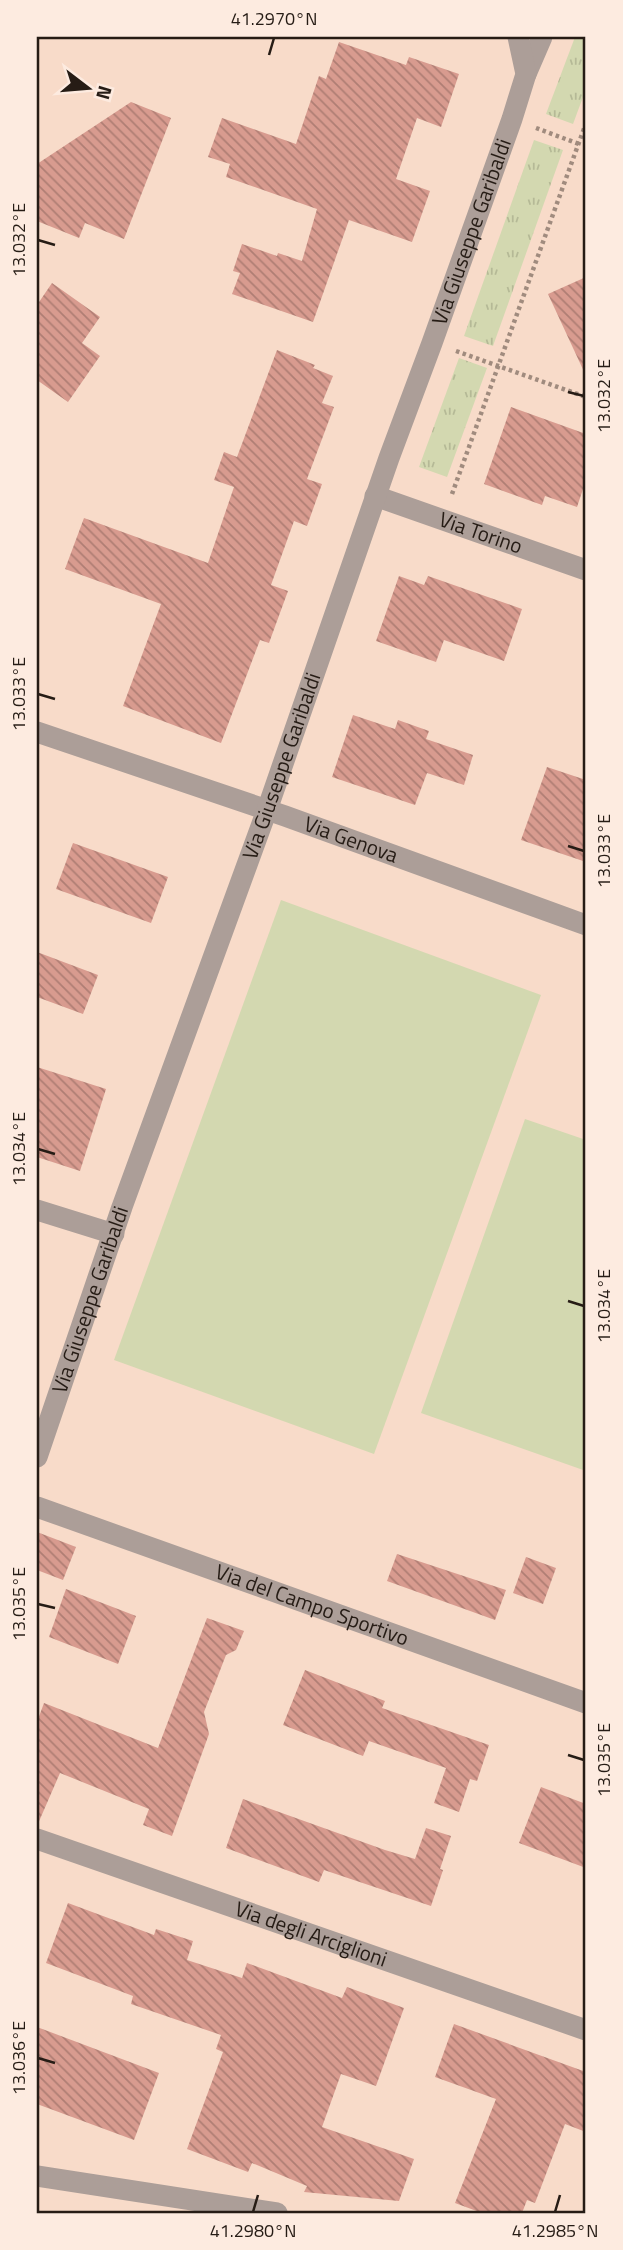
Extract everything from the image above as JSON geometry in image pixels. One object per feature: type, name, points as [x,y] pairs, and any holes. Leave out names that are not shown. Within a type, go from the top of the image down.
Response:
[{"type":"street","name":"Via Giuseppe Garibaldi","points":[[518,37],[526,74]]},
{"type":"street","name":"Via Giuseppe Garibaldi","points":[[37,1457],[122,1207],[267,810],[375,496],[432,343],[526,74],[542,37]]},
{"type":"street","name":"Via Torino","points":[[375,496],[586,570]]},
{"type":"street","name":"Via Genova","points":[[37,732],[267,810],[586,925]]},
{"type":"street","points":[[37,1210],[114,1234]]},
{"type":"street","name":"Via del Campo Sportivo","points":[[37,1507],[586,1703]]},
{"type":"street","name":"Via degli Arciglioni","points":[[37,1839],[586,2030]]},
{"type":"street","points":[[37,2176],[277,2213]]},
{"type":"path","points":[[512,119],[579,144]]},
{"type":"path","points":[[443,519],[586,123]]},
{"type":"path","points":[[432,343],[586,397]]},
{"type":"green space","points":[[575,37],[586,37],[586,89],[573,124],[546,114]]},
{"type":"green space","points":[[534,140],[563,150],[493,346],[464,336]]},
{"type":"green space","points":[[459,358],[487,368],[447,477],[419,467]]},
{"type":"green space","points":[[281,900],[541,995],[374,1454],[114,1360]]},
{"type":"green space","points":[[525,1119],[586,1140],[586,1471],[421,1413]]},
{"type":"building","points":[[339,42],[406,65],[409,57],[459,74],[441,127],[417,118],[396,179],[430,191],[412,242],[349,220],[313,322],[232,294],[240,273],[233,271],[242,244],[302,261],[317,209],[226,177],[230,164],[208,157],[222,118],[296,144],[319,76],[326,79]]},
{"type":"building","points":[[131,102],[171,118],[124,239],[85,223],[79,238],[37,221],[37,164]]},
{"type":"building","points":[[586,277],[586,376],[548,294]]},
{"type":"building","points":[[52,283],[100,317],[82,343],[100,356],[68,402],[37,380],[37,305]]},
{"type":"building","points":[[277,350],[315,365],[313,368],[333,376],[322,403],[334,407],[307,479],[322,484],[307,526],[294,521],[271,585],[288,591],[269,643],[260,640],[221,743],[123,706],[161,604],[65,569],[84,518],[208,563],[234,487],[214,480],[224,452],[237,457]]},
{"type":"building","points":[[511,407],[586,434],[586,480],[577,507],[545,496],[542,505],[484,484]]},
{"type":"building","points":[[399,576],[424,585],[428,576],[522,609],[504,661],[444,640],[436,662],[376,641]]},
{"type":"building","points":[[353,715],[395,729],[398,720],[429,731],[426,739],[473,755],[464,785],[427,773],[415,805],[332,777]]},
{"type":"building","points":[[547,767],[586,780],[586,862],[521,840]]},
{"type":"building","points":[[73,843],[168,877],[151,923],[56,889]]},
{"type":"building","points":[[37,952],[98,975],[83,1014],[37,997]]},
{"type":"building","points":[[37,1067],[106,1089],[80,1171],[37,1157]]},
{"type":"building","points":[[37,1532],[76,1547],[63,1580],[37,1570]]},
{"type":"building","points":[[397,1554],[506,1590],[495,1620],[387,1581]]},
{"type":"building","points":[[526,1557],[556,1568],[543,1604],[513,1593]]},
{"type":"building","points":[[66,1589],[136,1616],[118,1664],[49,1637]]},
{"type":"building","points":[[207,1618],[244,1631],[236,1650],[226,1655],[204,1712],[209,1734],[172,1836],[143,1825],[149,1809],[60,1773],[37,1826],[37,1722],[44,1703],[158,1748]]},
{"type":"building","points":[[305,1670],[385,1701],[382,1708],[489,1745],[477,1781],[470,1779],[459,1812],[434,1803],[446,1768],[369,1741],[363,1756],[283,1725]]},
{"type":"building","points":[[541,1787],[586,1804],[586,1868],[519,1843]]},
{"type":"building","points":[[243,1799],[415,1859],[426,1828],[451,1836],[431,1906],[324,1870],[319,1882],[226,1848]]},
{"type":"building","points":[[68,1903],[154,1935],[156,1929],[193,1941],[187,1960],[242,1978],[247,1963],[342,1998],[347,1987],[404,2008],[376,2086],[341,2074],[322,2127],[414,2159],[399,2201],[304,2192],[307,2186],[252,2163],[248,2172],[187,2149],[223,2052],[216,2049],[221,2035],[131,2004],[133,1996],[46,1963]]},
{"type":"building","points":[[454,2024],[586,2072],[586,2132],[565,2124],[535,2203],[527,2200],[522,2213],[482,2213],[455,2203],[496,2099],[435,2077]]},
{"type":"building","points":[[37,2027],[159,2073],[134,2140],[37,2104]]}]
